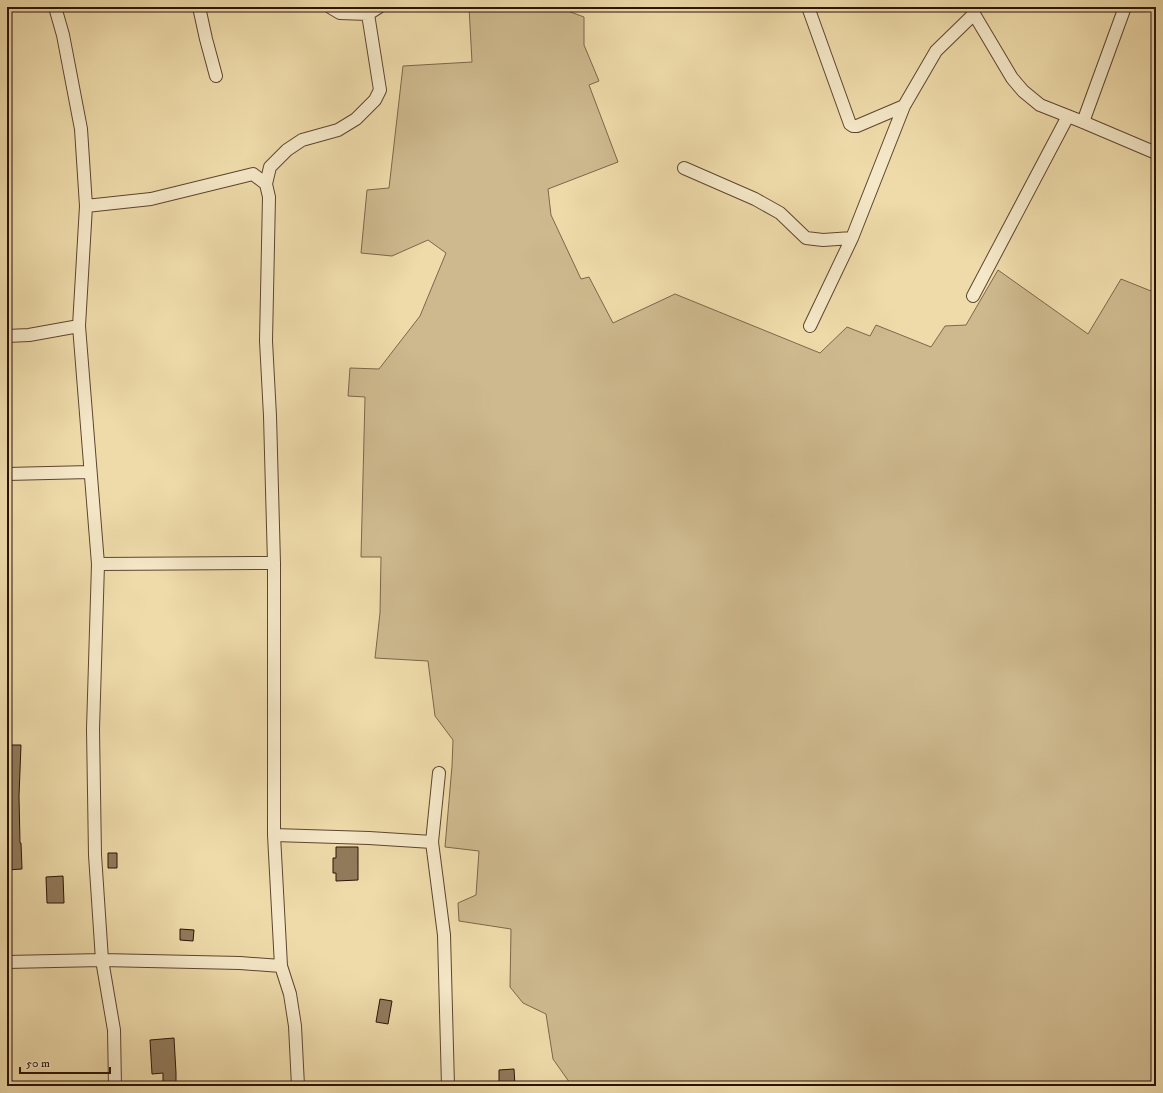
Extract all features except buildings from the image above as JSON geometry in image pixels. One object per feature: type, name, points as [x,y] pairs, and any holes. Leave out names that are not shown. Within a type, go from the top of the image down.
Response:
[{"type":"street","points":[[55,7],[63,35],[81,129],[86,206],[79,326],[98,564],[93,730],[95,855],[102,960],[114,1030],[115,1086]]},
{"type":"street","points":[[199,7],[216,76]]},
{"type":"street","points":[[330,7],[340,13],[368,14],[379,7]]},
{"type":"street","points":[[808,7],[850,124],[857,126],[904,106]]},
{"type":"street","points":[[1083,122],[1125,7]]},
{"type":"street","points":[[810,326],[852,238],[904,106],[936,51],[973,11],[1012,78],[1023,91],[1040,105],[1156,153]]},
{"type":"street","points":[[86,206],[151,199],[253,174],[270,167],[287,150],[302,140],[338,130],[356,119],[375,100],[380,90],[368,14]]},
{"type":"street","points":[[973,296],[1068,116]]},
{"type":"street","points":[[270,167],[266,184],[269,197],[266,341],[270,416],[274,563],[274,835],[281,966],[290,994],[295,1026],[298,1086]]},
{"type":"street","points":[[684,168],[755,199],[780,214],[806,238],[824,240],[852,238]]},
{"type":"street","points":[[253,174],[266,184]]},
{"type":"street","points":[[7,336],[79,326]]},
{"type":"street","points":[[7,474],[90,472]]},
{"type":"street","points":[[98,564],[274,563]]},
{"type":"street","points":[[439,773],[432,842],[444,935],[448,1086]]},
{"type":"street","points":[[274,835],[369,838],[432,842]]},
{"type":"street","points":[[7,962],[102,960],[240,963],[281,966]]},
{"type":"shaded area","points":[[469,7],[557,7],[584,17],[584,45],[599,81],[589,85],[618,162],[548,189],[551,215],[581,279],[589,277],[613,323],[675,294],[820,353],[847,327],[870,336],[876,325],[931,347],[945,326],[966,325],[998,270],[1088,334],[1121,279],[1151,291],[1156,285],[1156,1086],[572,1086],[553,1059],[546,1014],[523,1003],[510,987],[511,929],[459,921],[458,903],[476,895],[479,851],[445,847],[453,740],[435,716],[428,661],[375,658],[380,613],[381,557],[361,557],[365,397],[348,396],[350,368],[379,369],[420,316],[446,253],[428,240],[392,256],[361,253],[367,190],[389,188],[403,66],[472,62]]}]
